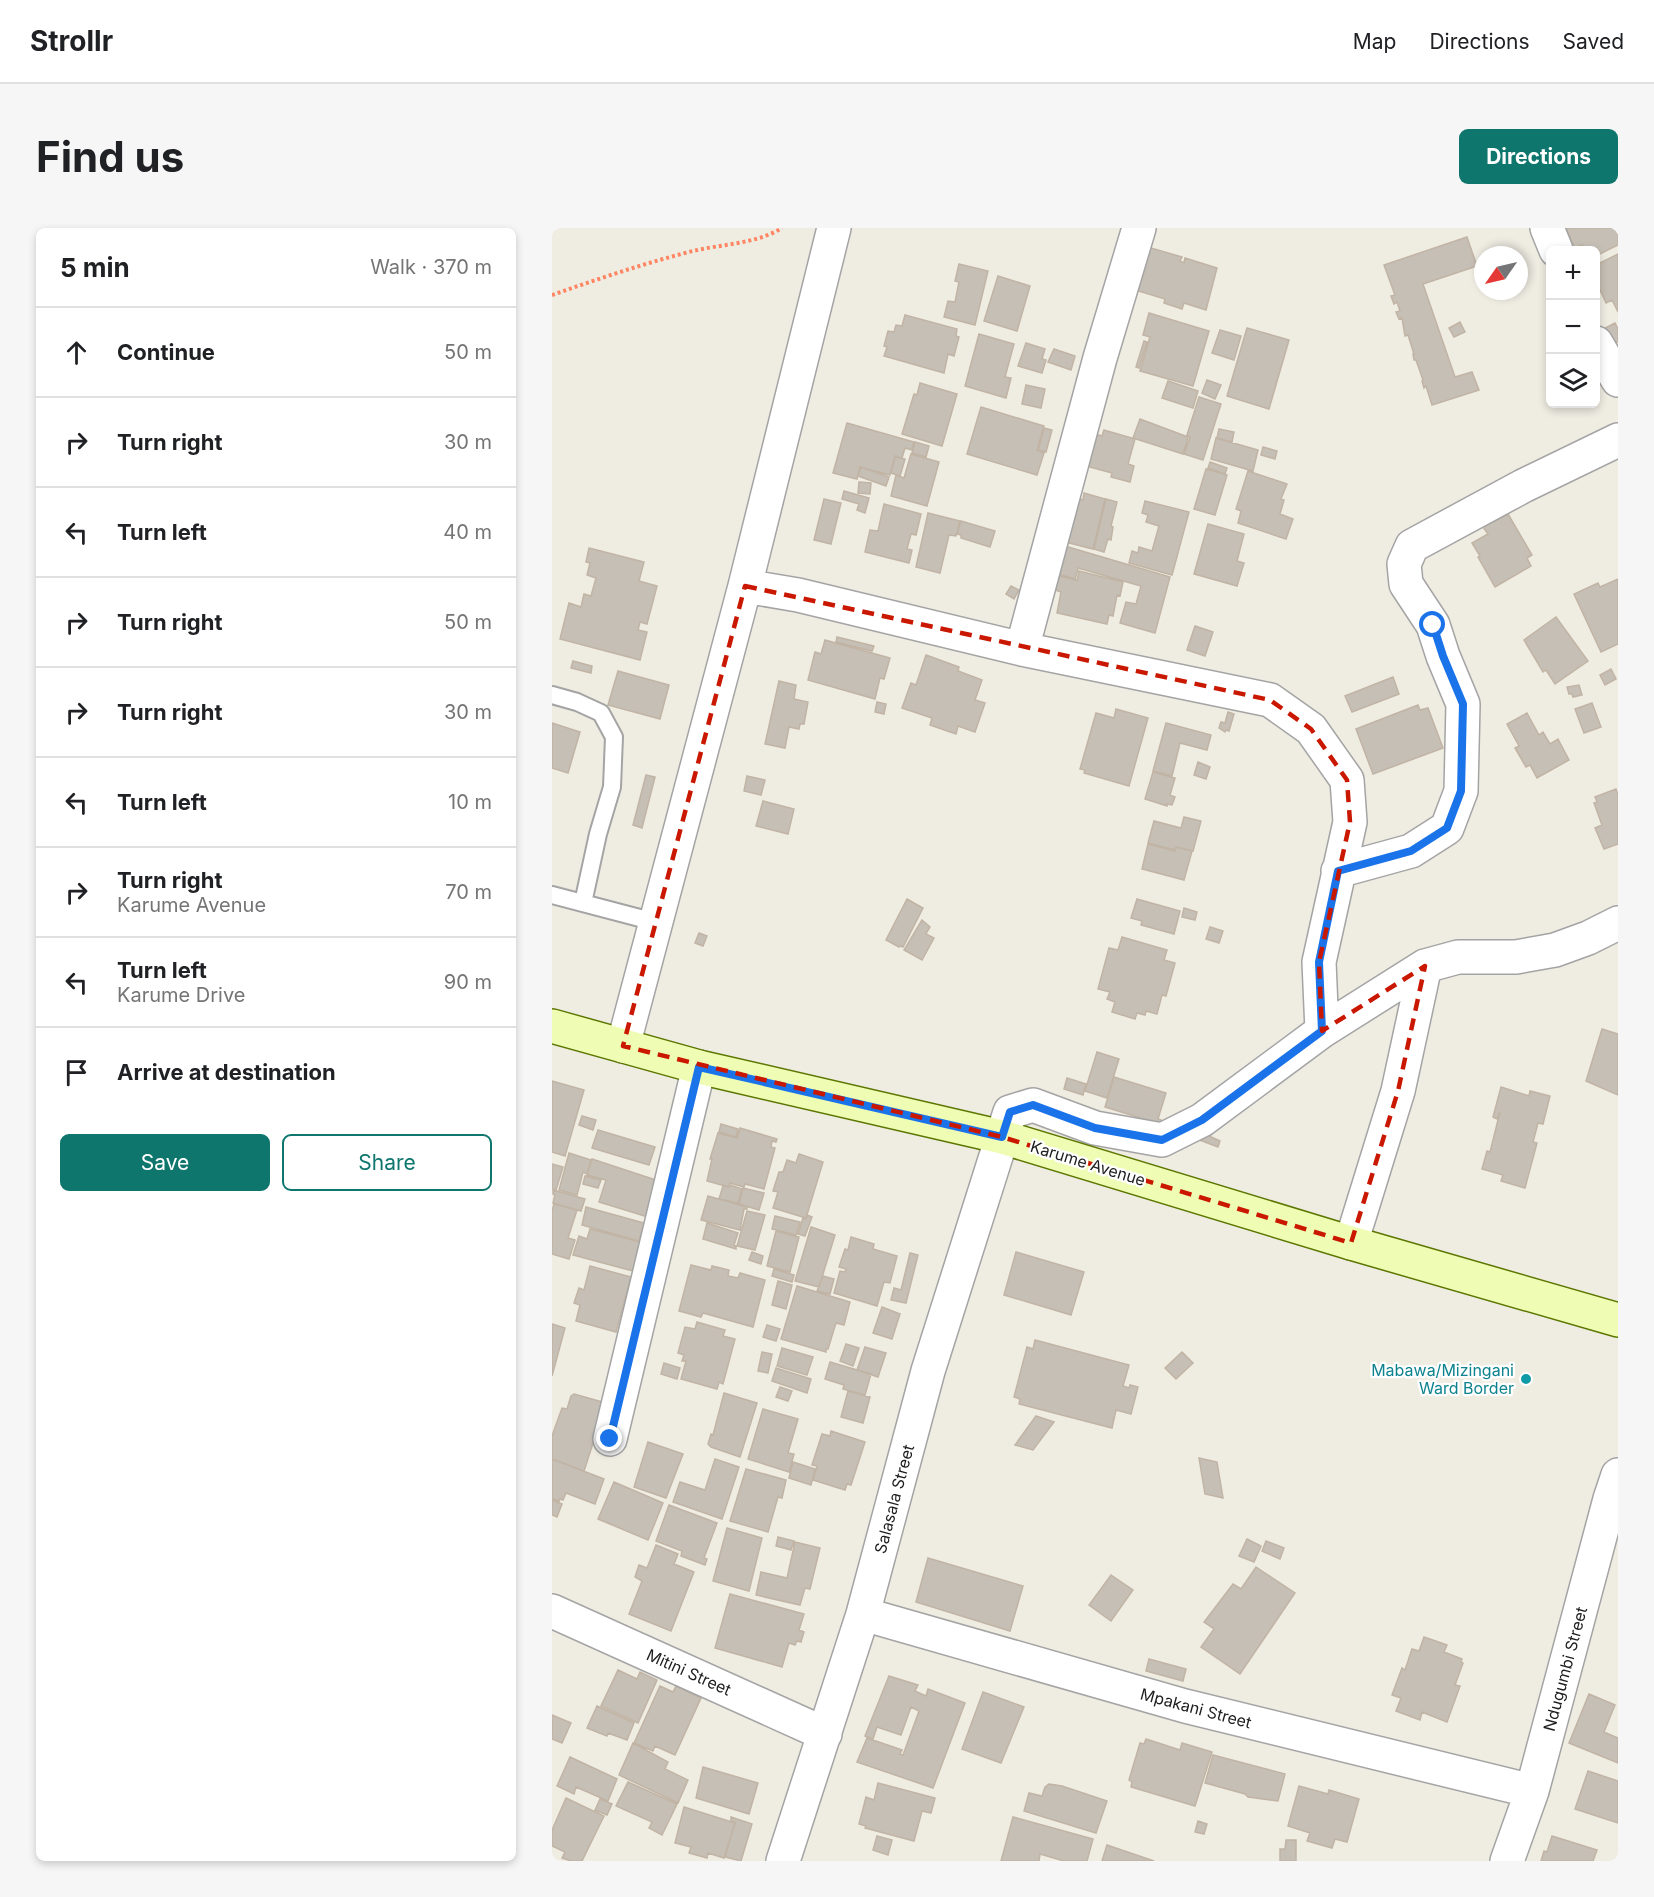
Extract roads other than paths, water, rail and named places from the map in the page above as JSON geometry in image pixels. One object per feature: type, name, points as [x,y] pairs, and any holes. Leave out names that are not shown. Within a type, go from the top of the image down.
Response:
[{"type":"main road","name":"Karume Avenue","points":[[552,1026],[699,1067],[1002,1137],[1350,1243],[1618,1320]]},
{"type":"street","points":[[623,1046],[745,586],[834,228]]},
{"type":"street","points":[[1022,649],[1097,370],[1138,228]]},
{"type":"street","points":[[1547,228],[1554,246]]},
{"type":"street","points":[[1600,350],[1618,380]]},
{"type":"street","points":[[1338,871],[1411,851],[1438,834],[1447,828],[1461,791],[1463,704],[1433,625],[1406,584],[1404,564],[1412,546],[1523,486],[1618,440]]},
{"type":"street","points":[[745,586],[798,595],[1022,649],[1270,700],[1311,729],[1347,780],[1350,822],[1319,962],[1322,1031],[1425,966],[1458,957],[1516,957],[1555,950],[1588,938],[1618,923]]},
{"type":"street","points":[[1350,1243],[1398,1091],[1425,966]]},
{"type":"street","name":"Salasala Street","points":[[783,1861],[862,1614],[928,1371],[1010,1112],[1033,1105],[1095,1128],[1162,1140],[1202,1120],[1322,1031]]},
{"type":"street","points":[[610,1439],[699,1067]]},
{"type":"street","name":"Ndugumbi Street","points":[[1507,1861],[1532,1791],[1618,1475]]},
{"type":"street","name":"Mitini Street","points":[[552,1611],[825,1734]]},
{"type":"street","name":"Mpakani Street","points":[[862,1614],[1185,1706],[1532,1791]]},
{"type":"lane","points":[[552,695],[577,702],[601,713],[614,737],[612,788],[598,834],[583,903]]},
{"type":"lane","points":[[552,895],[655,922]]},
{"type":"place","name":"Mabawa/Mizingani Ward Border","points":[[1526,1379]]}]
